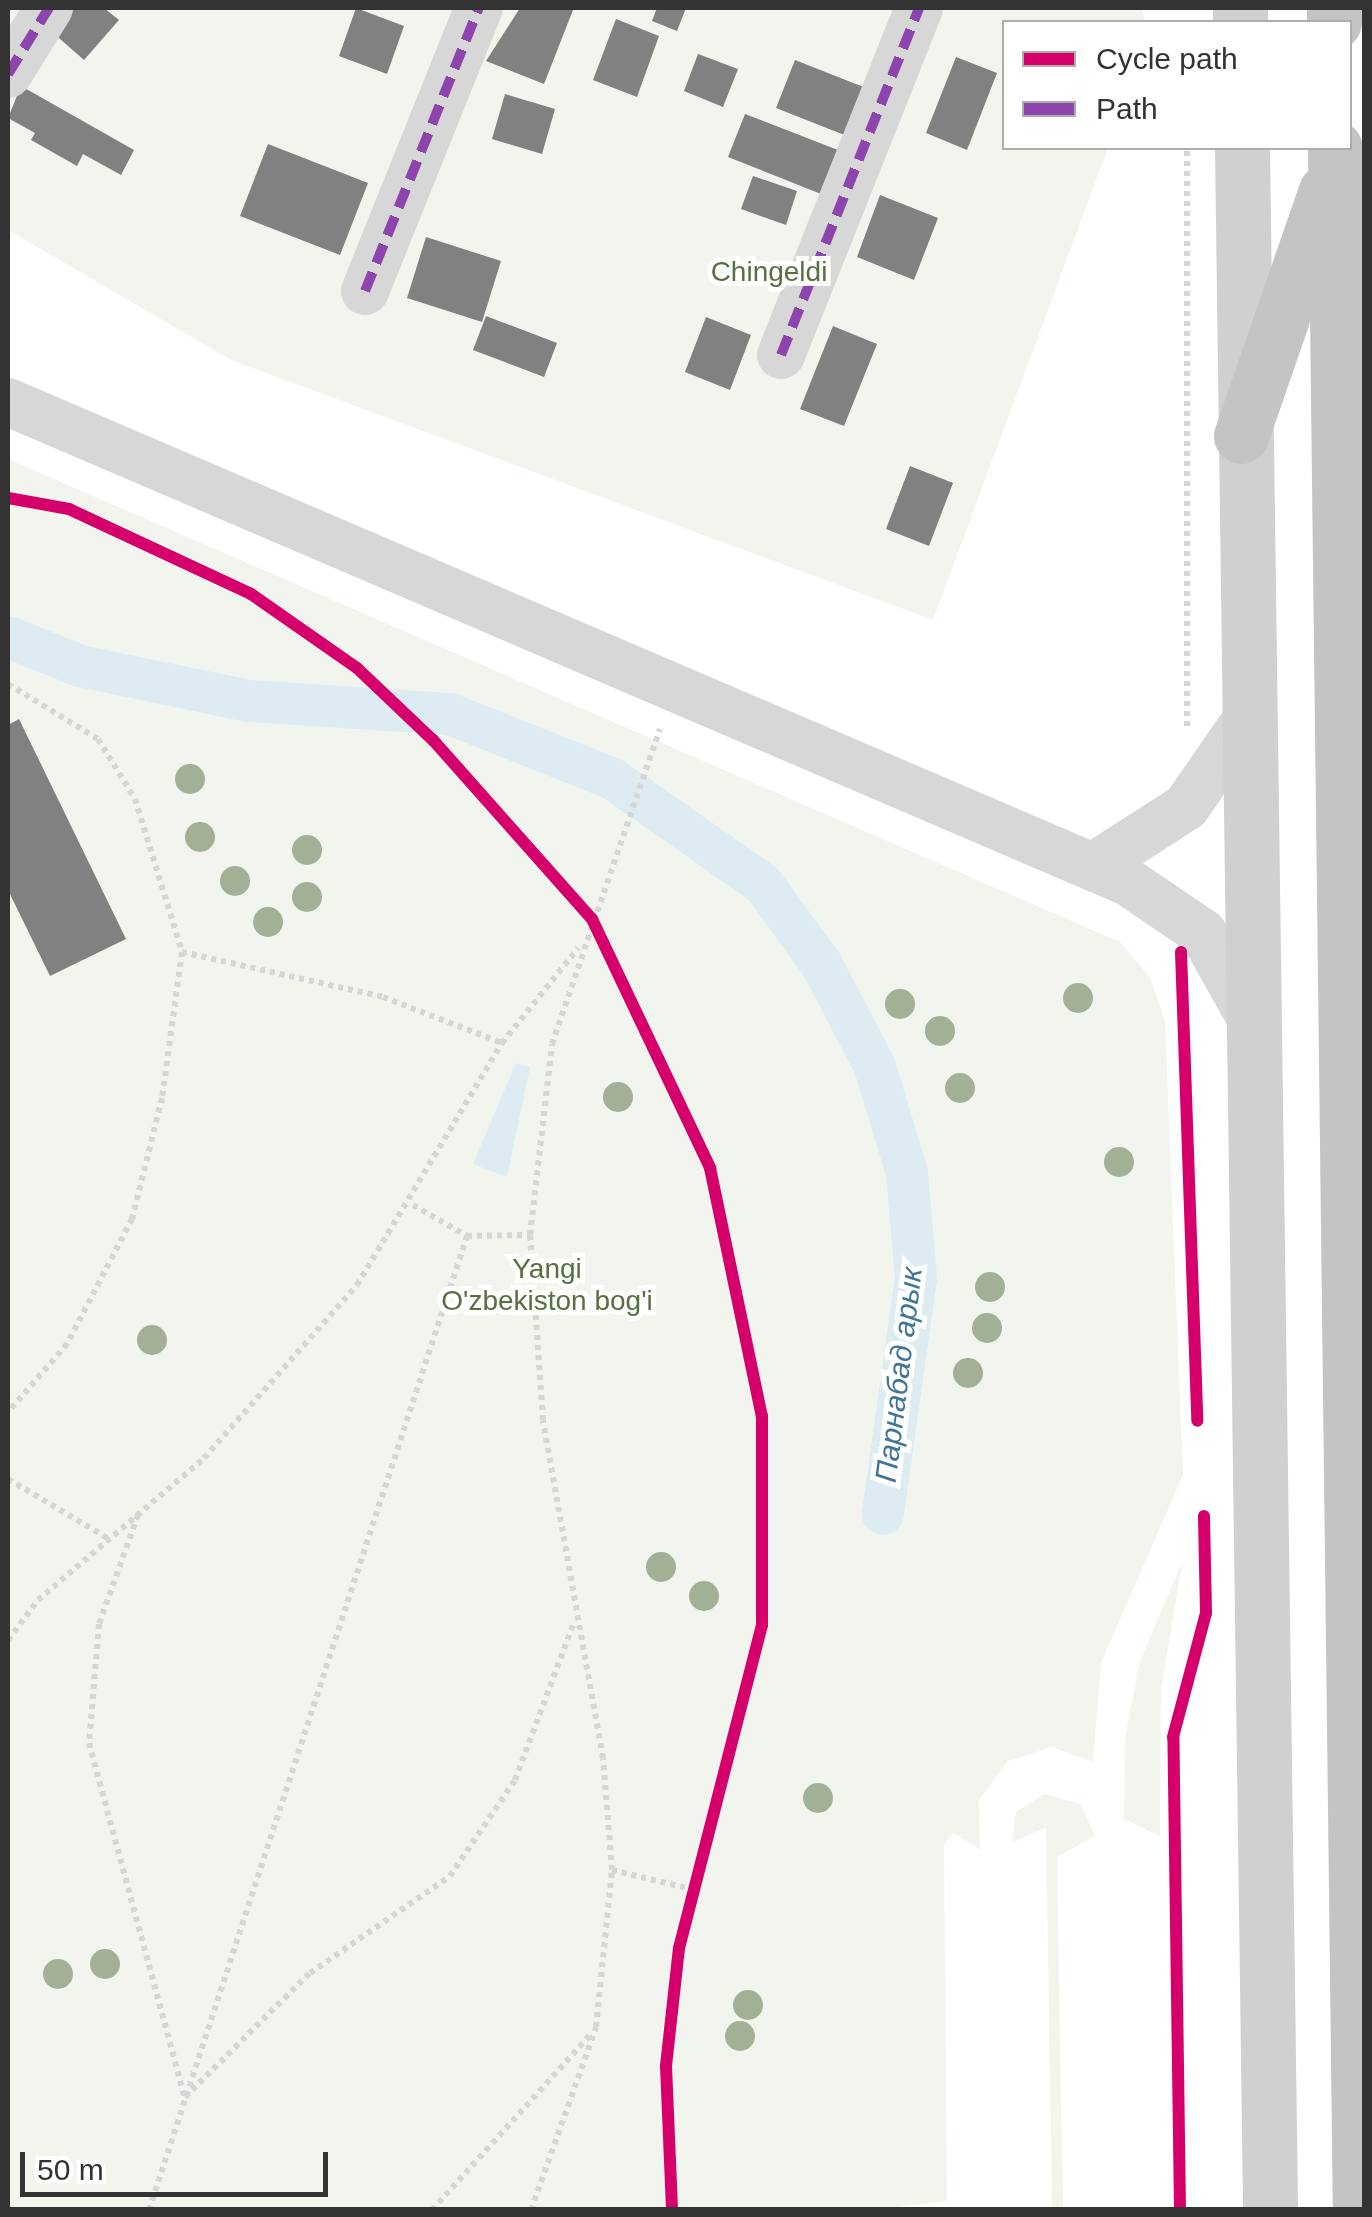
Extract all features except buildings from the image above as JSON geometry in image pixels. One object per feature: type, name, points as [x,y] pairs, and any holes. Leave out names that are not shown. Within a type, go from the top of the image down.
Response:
[{"type":"highway","points":[[1241,436],[1335,156]]},
{"type":"highway","points":[[1335,156],[1360,2210]]},
{"type":"main road","points":[[1242,150],[1241,436],[1251,712],[1270,2210]]},
{"type":"street","points":[[8,74],[49,8]]},
{"type":"street","points":[[365,291],[480,8]]},
{"type":"street","points":[[781,355],[919,8]]},
{"type":"street","points":[[8,402],[1094,866],[1203,933],[1256,1032]]},
{"type":"street","points":[[1094,866],[1186,808],[1251,712]]},
{"type":"path","points":[[1187,150],[1187,746]]},
{"type":"path","points":[[8,684],[98,739],[135,799],[182,952],[162,1098],[132,1220],[67,1344],[8,1412]]},
{"type":"path","points":[[531,2210],[596,2027],[612,1870],[602,1758],[543,1420],[530,1235],[552,1044],[650,754]]},
{"type":"path","points":[[8,1640],[280,1375],[413,1205],[502,1044],[584,942]]},
{"type":"path","points":[[182,952],[384,997],[502,1044]]},
{"type":"path","points":[[1181,969],[1197,1421]]},
{"type":"path","points":[[413,1205],[467,1236],[530,1235]]},
{"type":"path","points":[[148,2210],[467,1236]]},
{"type":"path","points":[[8,1478],[108,1539]]},
{"type":"path","points":[[140,1510],[99,1624],[89,1743],[184,2098]]},
{"type":"path","points":[[1180,2210],[1172,1738],[1206,1613],[1204,1516]]},
{"type":"path","points":[[184,2098],[310,1972],[408,1914],[450,1876],[515,1780],[575,1620]]},
{"type":"path","points":[[612,1870],[694,1890]]},
{"type":"path","points":[[432,2210],[596,2027]]},
{"type":"green space","name":"Chingeldi","points":[[8,8],[1141,8],[1145,20],[1002,20],[1002,150],[1107,150],[933,620],[231,360],[8,230]]},
{"type":"green space","name":"Yangi O'zbekiston bog'i","points":[[8,459],[1120,942],[1150,977],[1165,1021],[1183,1475],[1101,1663],[1093,1762],[1052,1747],[1008,1761],[979,1800],[980,1850],[954,1833],[944,1845],[947,2201],[873,2210],[8,2209]]},
{"type":"green space","points":[[1183,1560],[1161,1689],[1160,1836],[1124,1819],[1125,1737],[1140,1661]]},
{"type":"green space","points":[[1044,1794],[1081,1804],[1095,1836],[1057,1857],[1063,2210],[1052,2209],[1046,1827],[1012,1843],[1016,1812]]},
{"type":"shaded area","points":[[516,1063],[530,1067],[507,1177],[473,1164]]},
{"type":"waterway","name":"Парнабад арык","points":[[8,637],[80,666],[249,701],[450,714],[613,779],[763,884],[822,965],[875,1067],[907,1173],[916,1278],[883,1514]]},
{"type":"marked path","points":[[8,74],[49,8]]},
{"type":"marked path","points":[[365,291],[479,8]]},
{"type":"marked path","points":[[781,355],[919,8]]},
{"type":"cycle path","points":[[8,498],[69,509],[251,594],[357,668],[433,740],[592,919],[710,1168],[762,1416],[762,1625],[679,1948],[666,2066],[672,2210]]},
{"type":"cycle path","points":[[1181,952],[1197,1421]]},
{"type":"cycle path","points":[[1180,2210],[1173,1737],[1206,1613],[1204,1516]]}]
